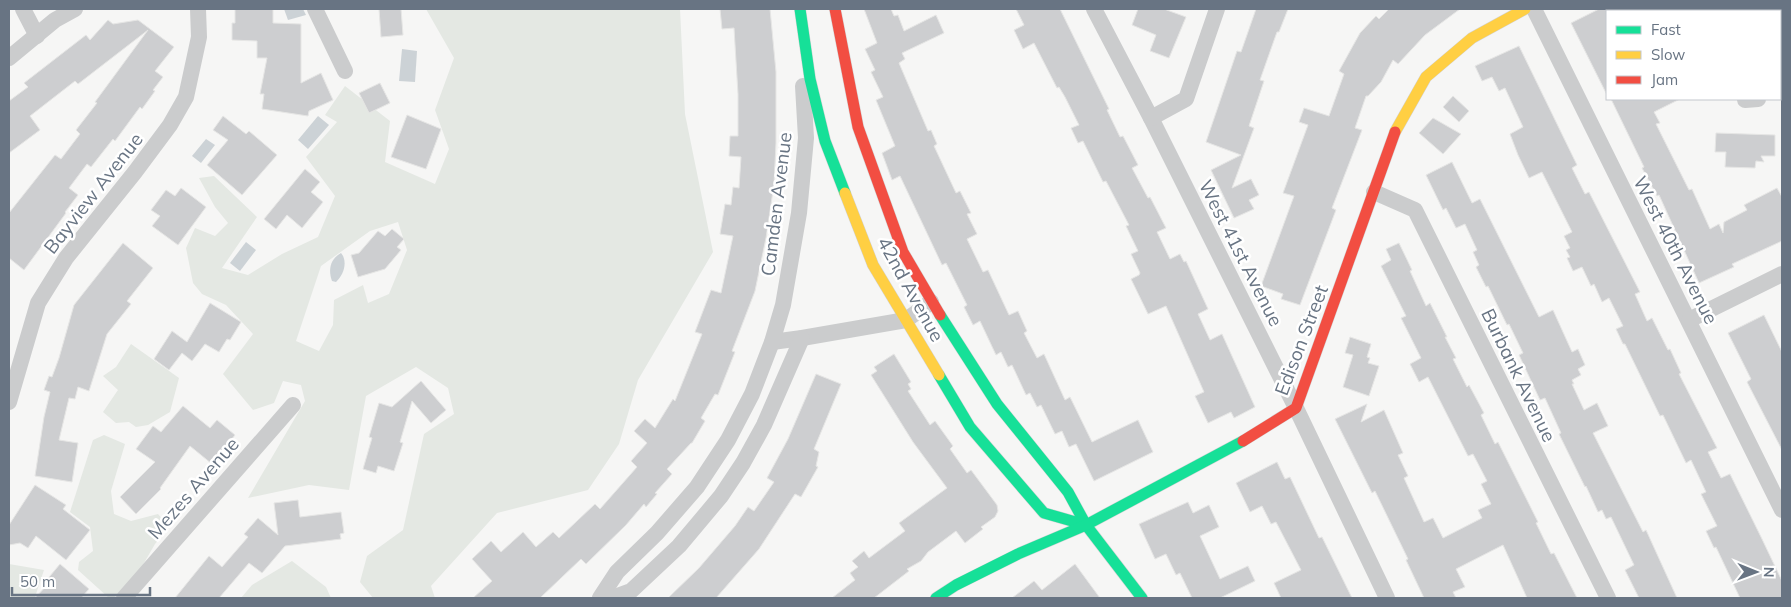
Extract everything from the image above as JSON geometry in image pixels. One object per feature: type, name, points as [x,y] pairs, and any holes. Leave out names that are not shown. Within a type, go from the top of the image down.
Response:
[{"type":"street","points":[[23,9],[37,36]]},
{"type":"street","points":[[9,58],[55,20],[75,9]]},
{"type":"street","name":"Bayview Avenue","points":[[9,402],[38,303],[66,258],[141,164],[170,125],[186,97],[200,37],[198,9]]},
{"type":"street","points":[[315,9],[345,71]]},
{"type":"street","name":"42nd Avenue","points":[[800,9],[810,79],[825,141],[873,265],[970,427],[1044,513],[1086,525]]},
{"type":"street","name":"Camden Avenue","points":[[600,598],[617,572],[657,533],[697,487],[728,440],[752,394],[772,342],[783,305],[799,213],[806,138],[800,9]]},
{"type":"street","name":"42nd Avenue","points":[[834,9],[858,127],[903,252],[931,302],[997,404],[1068,492],[1086,525],[1142,598]]},
{"type":"street","name":"West 41st Avenue","points":[[1094,9],[1151,118],[1296,408],[1387,598]]},
{"type":"street","points":[[1151,118],[1186,99],[1217,9]]},
{"type":"street","name":"Edison Street","points":[[936,598],[956,585],[991,567],[1086,525],[1234,446],[1296,408],[1396,129],[1426,77],[1472,38],[1525,9]]},
{"type":"street","name":"West 40th Avenue","points":[[1534,9],[1782,510]]},
{"type":"street","name":"Burbank Avenue","points":[[1374,192],[1415,210],[1608,598]]},
{"type":"street","points":[[1689,320],[1782,274]]},
{"type":"street","points":[[772,342],[906,320],[931,302]]},
{"type":"street","points":[[612,598],[631,590],[679,546],[721,496],[743,463],[764,425],[802,338]]},
{"type":"street","name":"Mezes Avenue","points":[[124,598],[293,405]]},
{"type":"shaded area","points":[[284,9],[303,9],[306,15],[288,20]]},
{"type":"shaded area","points":[[426,9],[680,9],[685,114],[713,252],[638,380],[619,444],[588,490],[497,513],[431,586],[435,598],[373,598],[360,582],[367,556],[403,530],[424,434],[454,414],[448,388],[416,367],[366,396],[349,490],[309,485],[248,498],[305,401],[301,385],[283,381],[274,403],[253,410],[223,374],[253,334],[226,305],[202,294],[193,283],[186,248],[195,228],[215,236],[228,223],[215,207],[199,178],[214,176],[257,217],[222,268],[248,275],[282,254],[318,237],[335,196],[306,157],[337,122],[325,115],[345,86],[390,121],[385,162],[435,184],[449,149],[435,110],[454,58]],"holes":[[[398,222],[407,250],[389,294],[368,303],[363,285],[334,300],[333,325],[319,351],[296,341],[321,266],[370,231]]]},
{"type":"shaded area","points":[[402,49],[417,51],[415,82],[399,81]]},
{"type":"shaded area","points":[[318,116],[329,125],[308,149],[298,140]]},
{"type":"shaded area","points":[[206,139],[215,145],[201,163],[192,156]]},
{"type":"shaded area","points":[[246,242],[256,250],[240,271],[230,263]]},
{"type":"shaded area","points":[[341,253],[345,264],[341,276],[336,282],[332,281],[330,269],[334,258]]},
{"type":"shaded area","points":[[131,344],[179,378],[170,412],[148,425],[136,427],[129,422],[116,423],[103,412],[118,390],[103,376],[116,367]]},
{"type":"shaded area","points":[[104,435],[125,444],[111,491],[114,514],[131,521],[158,514],[169,527],[155,544],[133,582],[113,598],[109,598],[78,570],[79,562],[93,551],[90,527],[70,512],[93,440]]},
{"type":"shaded area","points":[[292,561],[326,587],[331,598],[241,598],[252,585]]},
{"type":"shaded area","points":[[9,564],[44,570],[35,597],[9,598]]},
{"type":"building","points":[[235,9],[273,9],[273,23],[301,24],[301,83],[321,73],[333,100],[309,111],[308,116],[262,109],[264,94],[260,94],[267,58],[257,58],[257,41],[232,40],[232,23],[235,23]]},
{"type":"building","points":[[379,9],[401,9],[403,35],[381,37]]},
{"type":"building","points":[[720,9],[770,9],[776,72],[776,143],[774,184],[766,238],[755,291],[732,351],[735,352],[718,395],[715,394],[701,418],[705,421],[692,443],[667,469],[672,474],[655,493],[657,494],[646,507],[644,504],[626,525],[586,564],[581,559],[540,598],[473,598],[492,581],[472,559],[491,541],[501,552],[523,532],[536,547],[553,532],[559,538],[595,504],[600,509],[637,467],[631,461],[647,443],[634,431],[645,419],[655,428],[673,399],[675,401],[702,334],[695,332],[711,290],[721,293],[733,236],[720,234],[725,204],[731,205],[733,187],[739,188],[741,157],[729,156],[730,136],[738,136],[738,94],[734,28],[722,29]]},
{"type":"building","points":[[864,9],[891,9],[894,16],[898,15],[904,31],[936,15],[944,33],[902,53],[905,59],[899,63],[928,131],[931,130],[937,144],[934,146],[956,193],[960,191],[971,213],[967,214],[977,234],[967,239],[983,272],[988,270],[1009,315],[1018,311],[1027,331],[1024,333],[1037,358],[1044,354],[1065,400],[1070,397],[1092,442],[1138,420],[1153,452],[1094,481],[1076,444],[1069,447],[1062,431],[1055,434],[1041,405],[1037,407],[1030,393],[1026,395],[1012,365],[1008,367],[1001,352],[996,355],[980,321],[973,325],[964,307],[967,305],[946,263],[942,265],[900,176],[892,180],[882,153],[895,146],[876,100],[883,97],[871,72],[875,70],[865,49],[877,43]]},
{"type":"building","points":[[1016,9],[1060,9],[1109,109],[1107,110],[1120,137],[1123,136],[1138,165],[1132,168],[1166,228],[1157,232],[1170,259],[1180,254],[1184,262],[1186,261],[1208,309],[1198,314],[1210,340],[1222,334],[1255,407],[1234,418],[1231,412],[1208,423],[1195,396],[1204,392],[1166,306],[1148,314],[1131,279],[1140,273],[1131,254],[1138,251],[1126,226],[1129,225],[1106,181],[1103,182],[1083,141],[1078,143],[1071,128],[1079,125],[1034,43],[1023,49],[1014,30],[1024,25]]},
{"type":"building","points":[[1138,9],[1164,9],[1186,17],[1169,58],[1150,51],[1156,35],[1132,25]]},
{"type":"building","points":[[1256,9],[1288,9],[1279,32],[1277,32],[1260,80],[1264,81],[1249,126],[1254,128],[1232,188],[1251,179],[1259,195],[1249,200],[1254,209],[1234,218],[1211,170],[1241,155],[1206,142],[1237,51],[1241,52]]},
{"type":"building","points":[[1389,9],[1460,9],[1425,35],[1398,64],[1393,60],[1381,82],[1366,96],[1355,128],[1362,130],[1332,208],[1336,210],[1300,305],[1281,299],[1283,294],[1261,286],[1294,196],[1283,193],[1308,125],[1299,122],[1304,108],[1329,116],[1344,74],[1339,71],[1360,33],[1376,16],[1379,19]]},
{"type":"building","points":[[1599,9],[1607,9],[1606,93],[1571,23]]},
{"type":"building","points":[[108,20],[113,24],[138,20],[174,47],[155,71],[163,77],[153,90],[155,91],[142,109],[140,107],[115,141],[113,139],[91,167],[87,164],[69,188],[78,195],[24,270],[9,258],[9,213],[55,155],[61,159],[80,134],[76,130],[148,30],[78,84],[75,81],[30,116],[40,130],[9,153],[9,101],[28,87],[24,83],[86,35],[90,40]]},
{"type":"building","points":[[1519,46],[1577,165],[1572,168],[1585,194],[1589,192],[1640,292],[1635,294],[1647,321],[1652,318],[1668,350],[1670,349],[1681,373],[1679,374],[1717,448],[1708,452],[1721,478],[1730,474],[1762,539],[1782,581],[1782,598],[1740,598],[1716,547],[1714,548],[1706,531],[1717,526],[1701,494],[1706,492],[1691,460],[1686,463],[1663,415],[1660,416],[1625,344],[1623,344],[1616,329],[1623,326],[1609,298],[1602,302],[1594,284],[1591,286],[1582,267],[1573,271],[1567,258],[1570,257],[1566,250],[1570,248],[1564,236],[1572,232],[1542,172],[1529,178],[1518,155],[1510,134],[1523,127],[1505,88],[1499,91],[1492,77],[1482,81],[1475,66]]},
{"type":"building","points":[[380,83],[390,103],[369,113],[359,93]]},
{"type":"building","points":[[1453,96],[1469,111],[1459,122],[1443,107]]},
{"type":"building","points":[[1611,100],[1678,100],[1654,112],[1660,123],[1656,124],[1689,190],[1692,189],[1710,229],[1719,224],[1723,233],[1724,222],[1747,210],[1744,205],[1777,188],[1782,197],[1782,241],[1732,264],[1734,267],[1699,283],[1659,195],[1657,196],[1642,168],[1644,167]]},
{"type":"building","points":[[407,115],[441,129],[426,169],[391,157]]},
{"type":"building","points":[[223,116],[246,134],[249,131],[277,155],[242,195],[207,165],[228,140],[213,130]]},
{"type":"building","points":[[1433,118],[1461,134],[1443,154],[1419,133]]},
{"type":"building","points":[[1716,133],[1775,135],[1775,156],[1761,156],[1764,162],[1756,161],[1755,168],[1725,167],[1726,152],[1715,152]]},
{"type":"building","points":[[1452,162],[1472,203],[1480,199],[1539,317],[1553,310],[1572,352],[1578,349],[1585,365],[1578,369],[1581,375],[1572,380],[1574,384],[1572,384],[1584,410],[1597,403],[1608,426],[1593,433],[1643,532],[1646,530],[1677,598],[1639,598],[1625,570],[1634,565],[1611,517],[1606,519],[1602,510],[1598,512],[1559,434],[1561,433],[1545,398],[1540,400],[1519,355],[1523,353],[1509,324],[1507,325],[1488,286],[1486,287],[1476,267],[1479,265],[1473,252],[1477,250],[1465,224],[1456,228],[1446,208],[1443,210],[1426,175]]},
{"type":"building","points":[[305,169],[320,182],[311,192],[323,202],[302,228],[287,215],[276,229],[264,219]]},
{"type":"building","points":[[181,188],[206,207],[178,245],[152,226],[160,216],[151,210],[166,190],[175,196]]},
{"type":"building","points":[[392,229],[404,239],[397,247],[401,250],[385,269],[358,277],[351,255],[359,253],[378,231],[385,236]]},
{"type":"building","points":[[123,243],[153,268],[127,301],[131,304],[107,334],[89,391],[78,387],[75,399],[69,398],[59,440],[78,443],[72,482],[35,476],[44,417],[50,392],[44,390],[49,376],[52,377],[59,358],[74,305]]},
{"type":"building","points":[[1399,243],[1426,306],[1430,303],[1456,358],[1453,359],[1467,387],[1469,385],[1484,413],[1481,415],[1495,444],[1498,442],[1538,522],[1536,523],[1551,554],[1554,553],[1577,598],[1527,598],[1503,545],[1456,569],[1465,587],[1453,592],[1456,598],[1424,598],[1406,560],[1408,559],[1375,491],[1372,493],[1335,419],[1367,404],[1361,422],[1384,410],[1403,453],[1398,455],[1408,476],[1404,478],[1424,522],[1433,518],[1443,538],[1482,518],[1478,510],[1491,504],[1481,484],[1487,481],[1473,454],[1468,456],[1428,377],[1419,382],[1410,364],[1421,358],[1401,318],[1406,316],[1381,266],[1391,260],[1386,249]]},
{"type":"building","points":[[210,303],[241,322],[230,340],[227,339],[219,352],[205,344],[192,361],[182,353],[169,370],[154,359],[172,331],[187,342]]},
{"type":"building","points":[[1764,315],[1782,352],[1782,450],[1747,382],[1751,379],[1728,333]]},
{"type":"building","points":[[1350,337],[1371,344],[1367,357],[1370,358],[1368,363],[1379,366],[1369,396],[1343,387],[1353,355],[1345,353]]},
{"type":"building","points":[[894,354],[911,382],[908,384],[911,389],[908,391],[930,425],[935,421],[953,446],[950,449],[967,473],[971,470],[997,505],[998,511],[995,517],[981,527],[983,529],[965,543],[956,531],[928,552],[921,561],[907,569],[909,571],[874,598],[832,598],[855,580],[850,573],[858,567],[852,561],[864,551],[869,558],[905,531],[899,523],[947,488],[913,442],[871,375],[877,371],[874,367]]},
{"type":"building","points":[[816,374],[841,384],[814,449],[819,452],[816,466],[818,467],[801,497],[795,494],[759,549],[716,598],[668,598],[699,568],[735,526],[748,507],[754,511],[774,482],[767,478],[788,439]]},
{"type":"building","points":[[421,381],[446,410],[431,423],[412,401],[400,442],[403,443],[394,471],[378,466],[376,473],[363,469],[372,438],[369,437],[379,403],[392,407]]},
{"type":"building","points":[[183,406],[210,428],[217,420],[235,435],[212,464],[190,446],[161,489],[136,514],[120,497],[155,462],[136,449],[153,426],[161,432]]},
{"type":"building","points":[[1277,462],[1285,479],[1290,477],[1319,538],[1322,537],[1352,598],[1281,598],[1274,583],[1301,570],[1276,522],[1271,524],[1262,506],[1250,512],[1236,483]]},
{"type":"building","points":[[35,485],[66,505],[63,509],[90,530],[66,560],[36,536],[28,548],[20,543],[9,545],[9,525]]},
{"type":"building","points":[[298,500],[300,517],[341,512],[344,533],[340,534],[341,539],[285,546],[262,573],[249,563],[219,598],[175,598],[209,556],[222,567],[248,537],[244,534],[258,518],[278,535],[274,503]]},
{"type":"building","points":[[1188,502],[1193,513],[1209,505],[1219,527],[1200,536],[1220,579],[1248,566],[1255,581],[1220,598],[1192,598],[1180,573],[1176,575],[1166,554],[1155,559],[1139,524]]},
{"type":"building","points":[[60,564],[89,589],[81,598],[35,598],[48,584],[45,582]]},
{"type":"building","points":[[1075,564],[1100,598],[1012,598],[1034,581],[1042,590]]},
{"type":"traffic: fast","points":[[800,9],[810,79],[825,141],[845,193]]},
{"type":"traffic: fast","points":[[940,315],[997,404],[1068,492],[1086,525],[1142,598]]},
{"type":"traffic: fast","points":[[939,375],[970,427],[1044,513],[1086,525]]},
{"type":"traffic: fast","points":[[936,598],[956,585],[1018,554],[1086,525],[1243,441]]},
{"type":"traffic: slow","points":[[1395,132],[1426,77],[1472,38],[1525,9]]},
{"type":"traffic: slow","points":[[845,193],[873,265],[939,375]]},
{"type":"traffic: jam","points":[[835,9],[858,127],[903,252],[940,315]]},
{"type":"traffic: jam","points":[[1243,441],[1296,408],[1395,132]]}]
